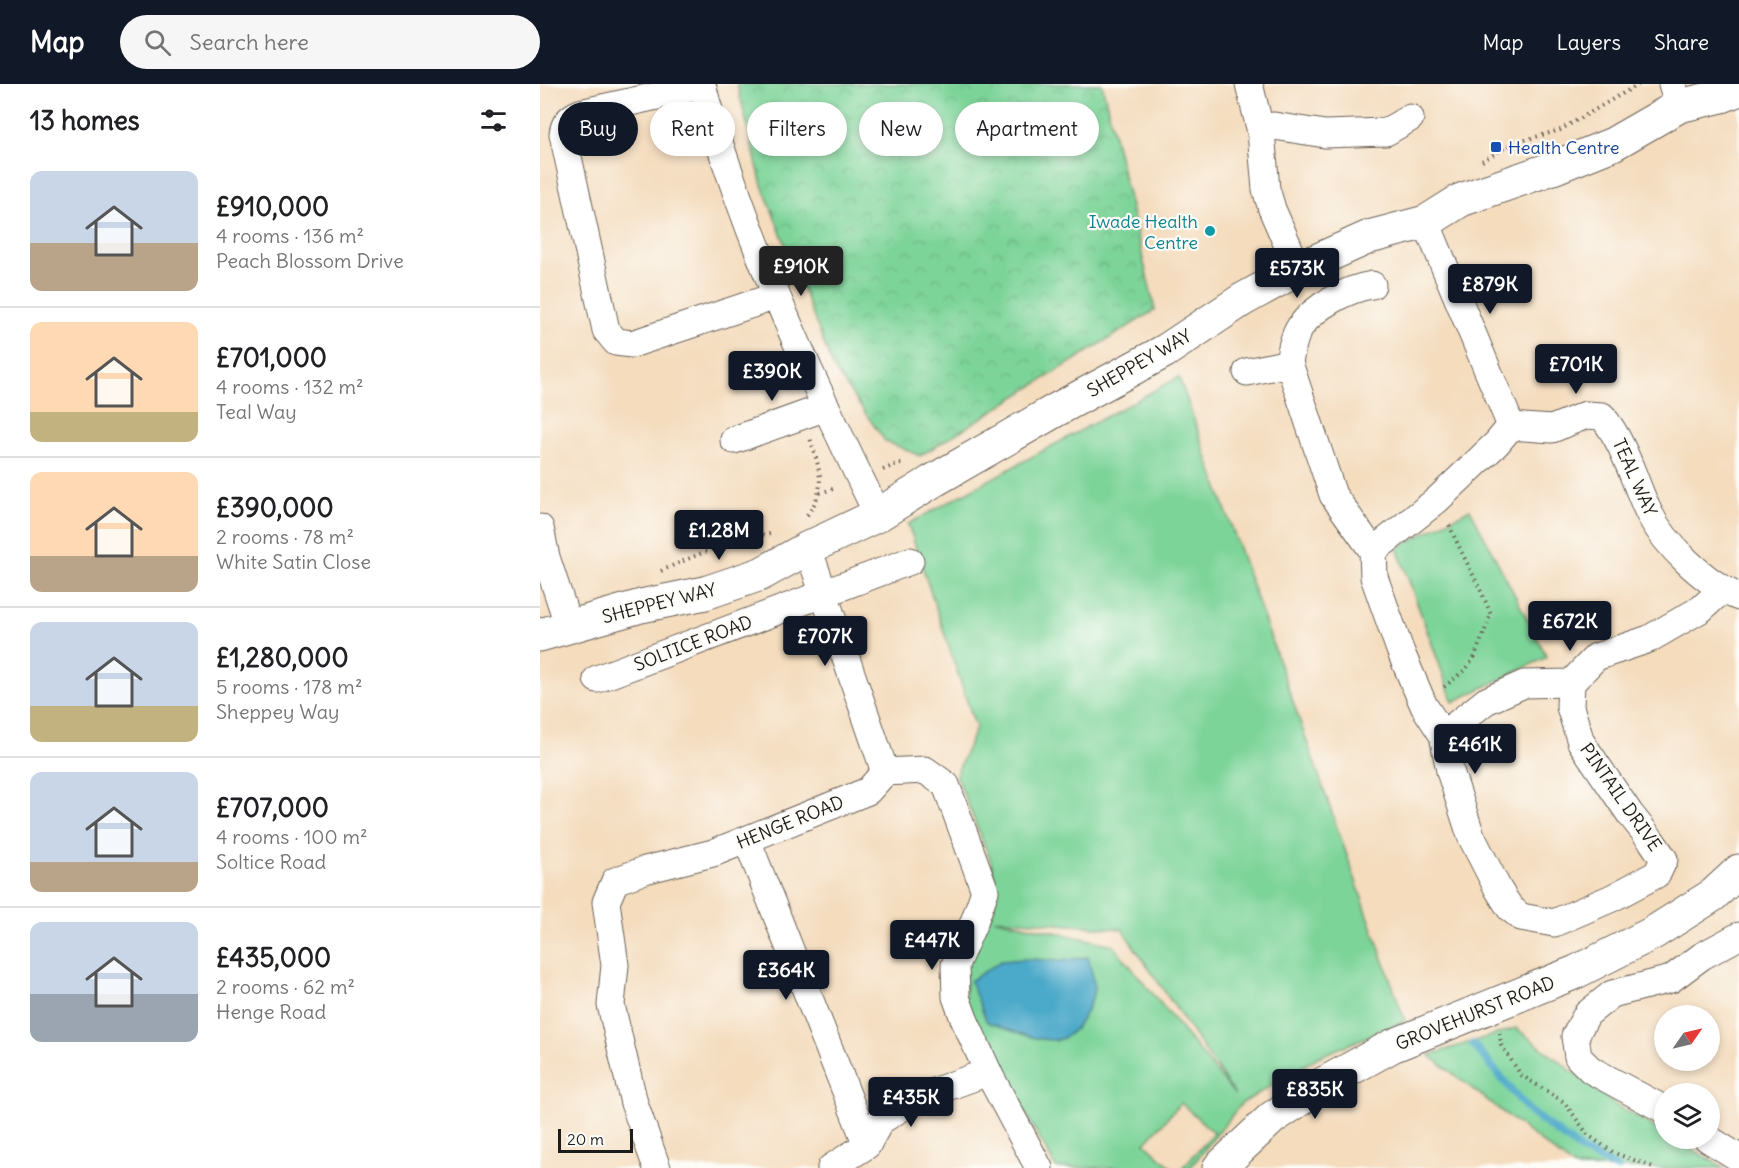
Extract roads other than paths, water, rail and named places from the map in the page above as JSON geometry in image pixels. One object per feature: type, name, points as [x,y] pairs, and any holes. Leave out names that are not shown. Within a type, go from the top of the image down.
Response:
[{"type":"street","points":[[1249,84],[1261,132],[1266,189],[1272,209],[1298,269]]},
{"type":"street","points":[[776,296],[632,344],[616,342],[606,330],[563,134],[564,126],[573,115],[702,85],[726,165],[776,296],[814,411],[878,515]]},
{"type":"street","name":"SHEPPEY WAY","points":[[554,631],[641,606],[695,573],[807,533],[878,515],[1056,410],[1165,351],[1242,300],[1298,269],[1369,237],[1426,222],[1461,200],[1554,168],[1613,144],[1675,95],[1722,96],[1739,89]]},
{"type":"street","points":[[1261,132],[1275,126],[1325,134],[1386,132],[1410,118]]},
{"type":"street","points":[[1372,285],[1358,287],[1318,309],[1300,328],[1288,363],[1333,495],[1373,551],[1437,500],[1497,444],[1511,426],[1426,222]]},
{"type":"street","points":[[1247,372],[1288,363]]},
{"type":"street","points":[[734,440],[814,411]]},
{"type":"street","name":"TEAL WAY","points":[[1511,426],[1552,429],[1586,415],[1602,417],[1615,431],[1649,513],[1667,543],[1731,594]]},
{"type":"street","points":[[540,528],[546,557],[554,631]]},
{"type":"street","points":[[807,533],[823,594],[885,772],[924,770],[946,785],[985,891],[955,964],[956,997],[988,1072],[1039,1168]]},
{"type":"street","name":"PINTAIL DRIVE","points":[[1373,551],[1374,577],[1400,650],[1424,706],[1443,735],[1450,771],[1471,836],[1510,908],[1521,917],[1554,924],[1612,898],[1657,874],[1664,859],[1581,742],[1570,707],[1571,684]]},
{"type":"street","name":"SOLTICE ROAD","points":[[597,679],[910,561]]},
{"type":"street","points":[[1443,735],[1486,701],[1524,684],[1571,684],[1596,657],[1649,639],[1731,594]]},
{"type":"street","name":"HENGE ROAD","points":[[657,1168],[634,1103],[611,1005],[615,965],[606,902],[615,881],[645,870],[713,853],[747,840],[867,791],[885,772]]},
{"type":"street","points":[[747,840],[867,1145]]},
{"type":"street","name":"GROVEHURST ROAD","points":[[1219,1168],[1272,1118],[1321,1085],[1392,1046],[1576,972],[1624,948],[1653,933],[1713,895],[1739,872]]},
{"type":"street","points":[[1654,1104],[1591,1070],[1578,1057],[1575,1036],[1587,1014],[1612,994],[1671,979],[1702,956],[1739,936]]},
{"type":"street","points":[[831,1168],[867,1145],[880,1121],[917,1098],[988,1072]]},
{"type":"street","points":[[1720,1146],[1739,1158]]},
{"type":"water","points":[[1088,957],[1094,984],[1087,1010],[1069,1034],[1054,1040],[1028,1036],[987,1022],[970,981],[1001,961],[1029,959],[1061,961]]},
{"type":"waterway","points":[[1473,1044],[1530,1112],[1584,1152],[1618,1168]]},
{"type":"place","name":"Health Centre","points":[[1496,147]]},
{"type":"place","name":"Iwade Health Centre","points":[[1210,231]]}]
